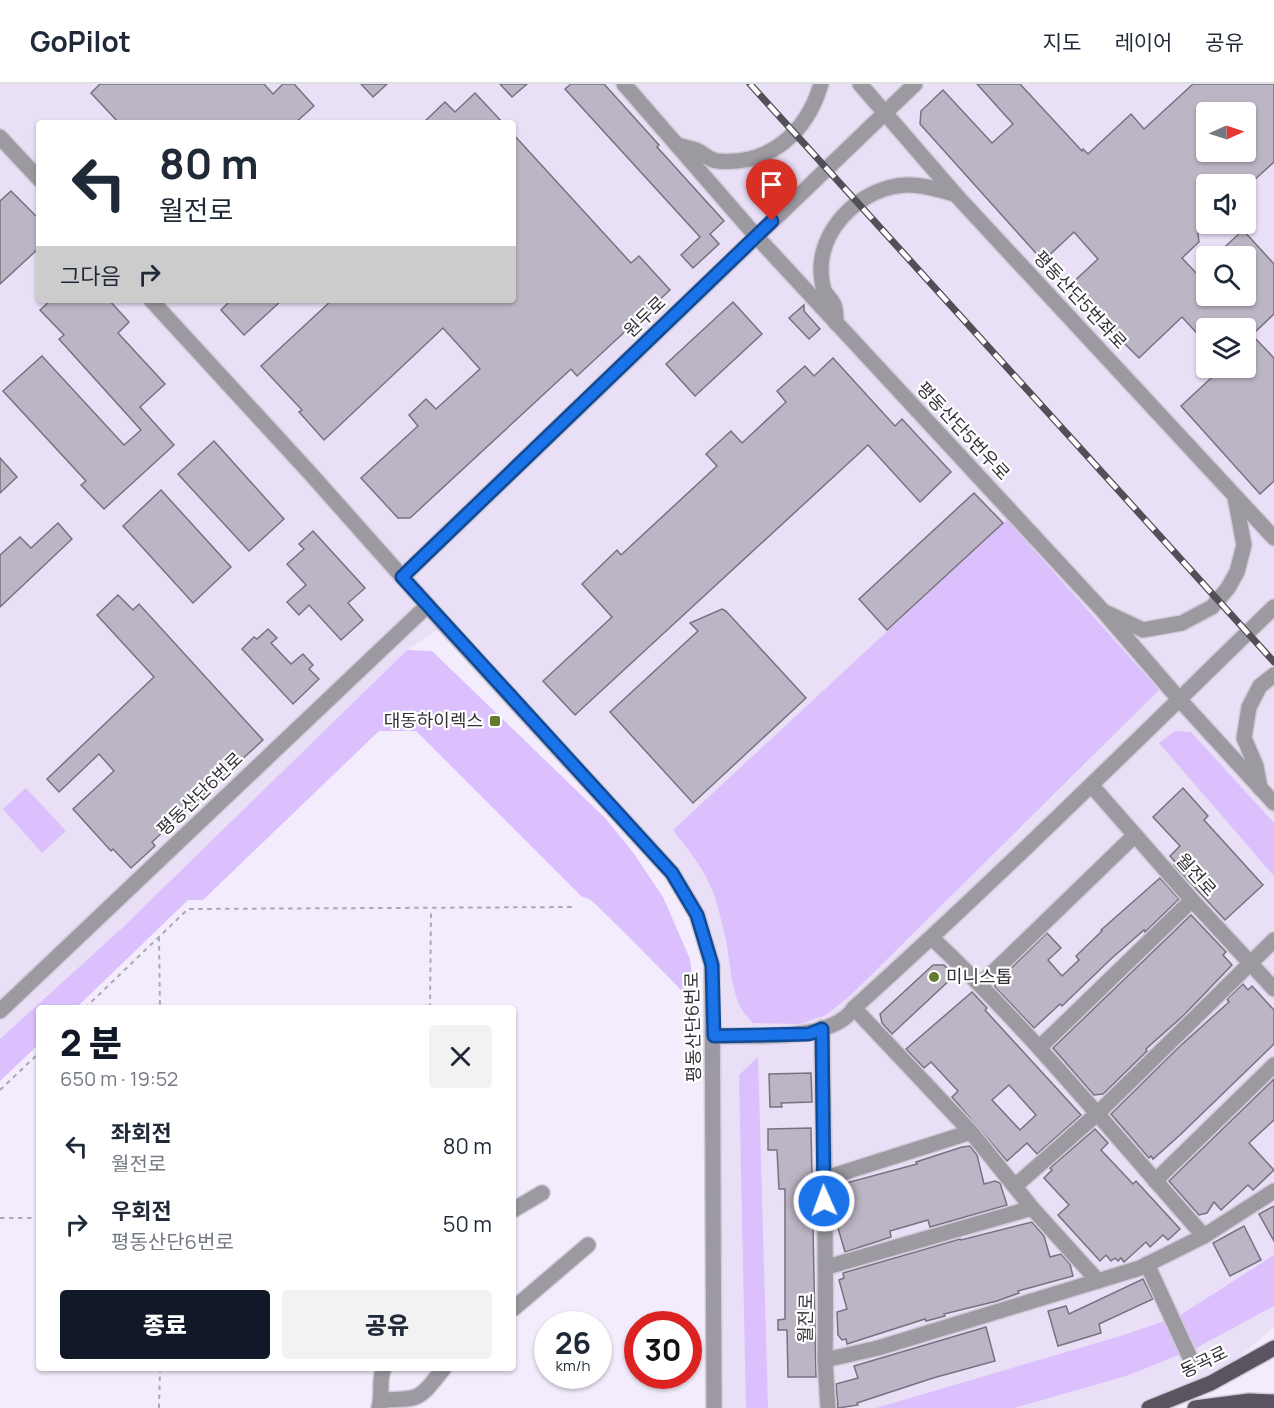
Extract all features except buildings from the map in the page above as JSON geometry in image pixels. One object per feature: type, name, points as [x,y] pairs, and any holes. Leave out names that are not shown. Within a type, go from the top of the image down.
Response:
[{"type":"main road","name":"동곡로","points":[[1149,1408],[1211,1383],[1274,1348]]},
{"type":"main road","points":[[1195,1408],[1249,1401],[1274,1402]]},
{"type":"street","name":"평동산단5번우로","points":[[624,84],[756,237],[1104,612],[1179,699],[1274,803]]},
{"type":"street","points":[[678,146],[698,151],[714,160],[733,161],[766,153],[784,143],[803,124],[814,105],[821,84]]},
{"type":"street","name":"평동산단5번좌로","points":[[860,84],[955,194],[1274,538]]},
{"type":"street","name":"원두로","points":[[402,577],[915,84]]},
{"type":"street","points":[[0,137],[36,176]]},
{"type":"street","points":[[836,323],[834,305],[823,289],[821,266],[825,247],[834,226],[847,212],[870,194],[890,187],[906,184],[924,185],[955,194]]},
{"type":"street","name":"평동산단6번로","points":[[154,303],[302,463],[427,606],[672,873],[697,915],[712,965],[714,1408]]},
{"type":"street","points":[[1104,612],[1143,630],[1182,623],[1212,607],[1228,588],[1237,572],[1245,545],[1234,494]]},
{"type":"street","name":"평동산단6번로","points":[[0,1011],[427,606]]},
{"type":"street","points":[[714,1036],[809,1034],[848,1017],[854,1008],[932,938],[1092,786],[1274,607]]},
{"type":"street","points":[[1260,788],[1256,766],[1244,738],[1249,707],[1260,686],[1274,675]]},
{"type":"street","name":"월전로","points":[[1092,786],[1274,989]]},
{"type":"street","points":[[981,984],[1135,835]]},
{"type":"street","points":[[1040,1047],[1192,900]]},
{"type":"street","points":[[932,938],[981,984],[1040,1047],[1204,1236]]},
{"type":"street","points":[[1015,1186],[1098,1113],[1274,940]]},
{"type":"street","points":[[854,1008],[971,1132],[1032,1208],[1098,1281]]},
{"type":"street","name":"월전로","points":[[822,1029],[823,1179],[827,1267],[825,1360],[878,1348],[1140,1268],[1204,1236],[1274,1191]]},
{"type":"street","points":[[1155,1181],[1274,1065]]},
{"type":"street","points":[[823,1179],[971,1132]]},
{"type":"street","points":[[516,1208],[542,1193]]},
{"type":"street","points":[[827,1267],[1032,1208]]},
{"type":"street","points":[[516,1306],[588,1245]]},
{"type":"street","points":[[1147,1264],[1192,1362]]},
{"type":"street","points":[[825,1360],[828,1408]]},
{"type":"street","points":[[383,1371],[380,1404],[415,1399],[441,1371]]},
{"type":"path","points":[[88,1005],[188,909],[575,907]]},
{"type":"path","points":[[430,1005],[431,908]]},
{"type":"path","points":[[159,937],[160,1005]]},
{"type":"path","points":[[0,1090],[36,1056]]},
{"type":"path","points":[[0,1218],[36,1218]]},
{"type":"path","points":[[159,1371],[159,1408]]},
{"type":"shaded area","points":[[0,84],[1274,84],[1274,1326],[1211,1383],[1149,1408],[714,1408],[712,965],[672,873],[445,625],[407,650],[122,928],[0,1039]]},
{"type":"shaded area","points":[[1007,520],[1159,690],[851,995],[826,1015],[800,1024],[753,1023],[745,1015],[736,995],[725,935],[713,892],[700,867],[673,830]]},
{"type":"shaded area","points":[[407,650],[432,651],[605,818],[632,851],[663,897],[690,959],[696,1012],[683,992],[627,935],[591,900],[581,896],[416,731],[379,731],[203,900],[188,900],[79,1005],[37,1005],[122,928]]},
{"type":"shaded area","points":[[1175,731],[1191,732],[1274,823],[1274,876],[1159,743]]},
{"type":"shaded area","points":[[26,788],[66,831],[42,853],[3,809]]},
{"type":"shaded area","points":[[36,1006],[36,1047],[0,1081],[0,1039]]},
{"type":"shaded area","points":[[758,1057],[768,1408],[746,1408],[739,1075]]},
{"type":"shaded area","points":[[1274,1255],[1274,1306],[1198,1347],[1126,1376],[1014,1408],[876,1408],[1124,1335],[1179,1316]]},
{"type":"railway","points":[[750,84],[1274,662]]},
{"type":"place","name":"대동하이렉스","points":[[495,721]]},
{"type":"place","name":"미니스톱","points":[[934,977]]},
{"type":"route","points":[[772,221],[402,577],[672,873],[697,915],[712,965],[714,1036],[809,1034],[822,1029],[824,1201]]}]
